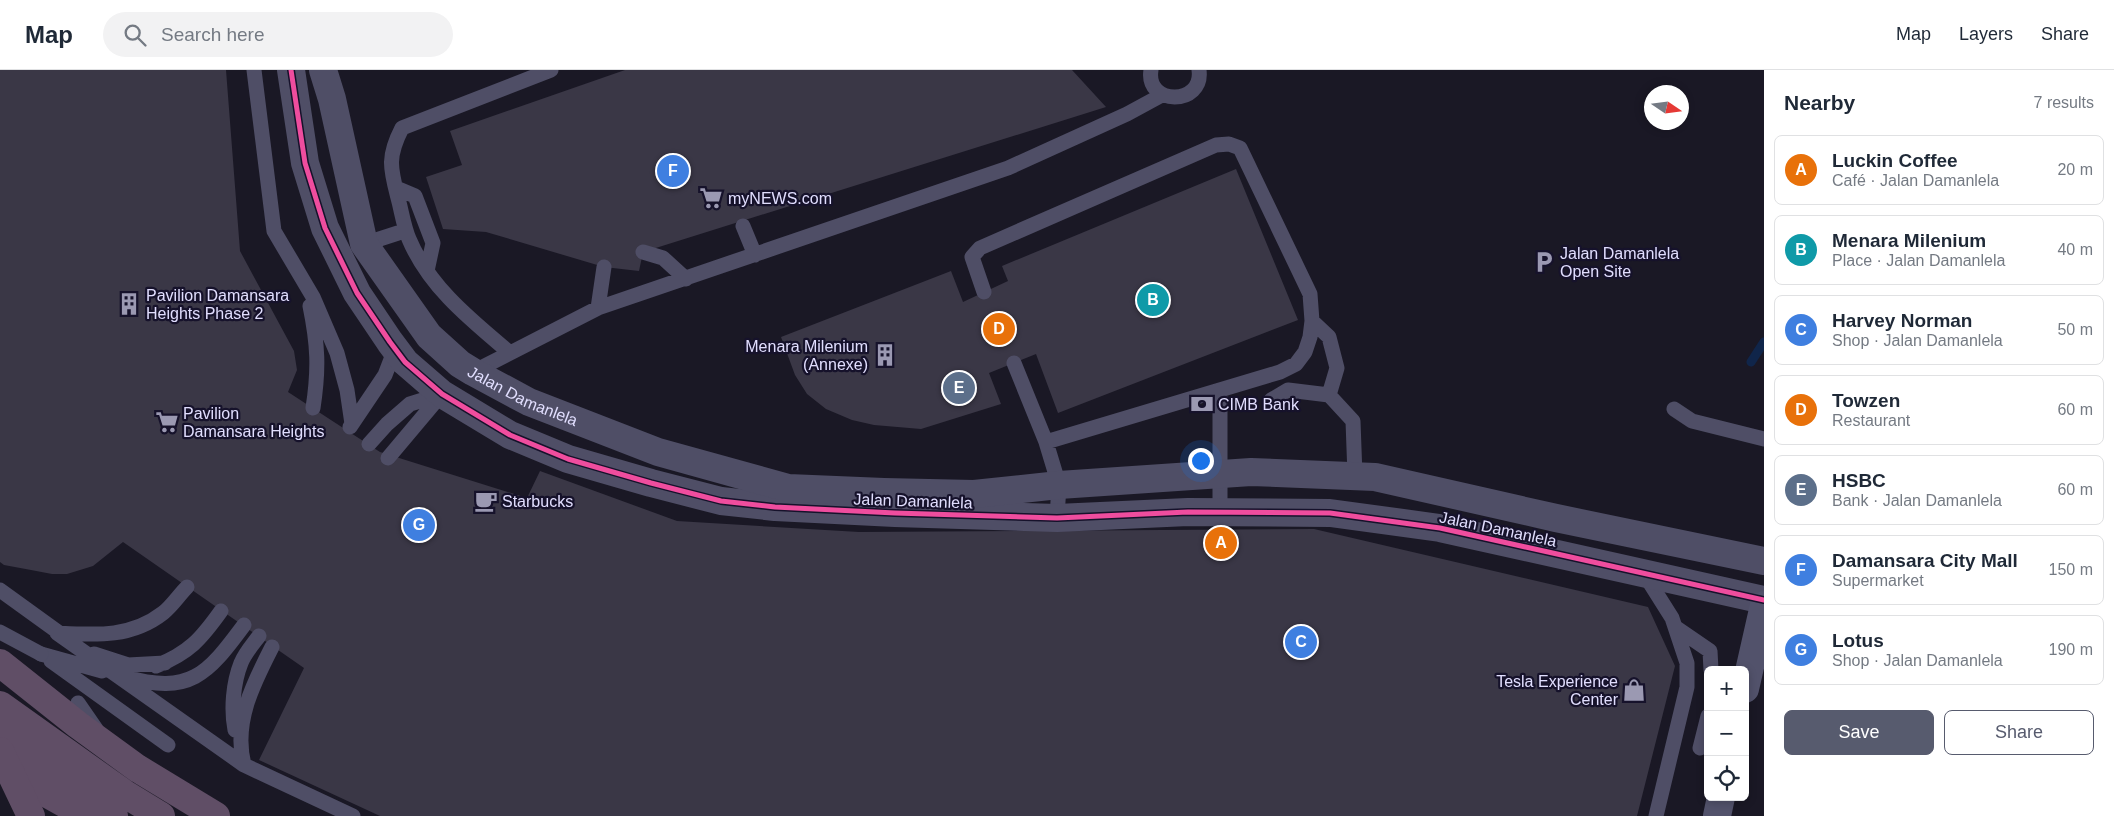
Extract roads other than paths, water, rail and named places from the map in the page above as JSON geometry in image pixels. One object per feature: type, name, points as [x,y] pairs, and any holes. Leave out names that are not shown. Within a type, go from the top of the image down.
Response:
[{"type":"highway","points":[[0,663],[137,768],[216,816]]},
{"type":"highway","points":[[0,663],[30,695],[102,758],[186,816]]},
{"type":"highway","points":[[0,705],[125,794],[160,816]]},
{"type":"highway","points":[[0,723],[46,763],[114,816]]},
{"type":"highway","points":[[0,751],[31,816]]},
{"type":"highway","points":[[0,760],[44,792],[87,816]]},
{"type":"street","name":"Jalan Damanlela","points":[[291,70],[305,163],[325,228],[357,293],[395,349],[405,362],[442,394],[510,435],[568,458],[651,483],[721,501],[775,507],[1057,518],[1220,512],[1330,513],[1440,528],[1764,600]]},
{"type":"street","name":"Jalan Damanlela","points":[[297,108],[324,73]]},
{"type":"street","name":"Jalan Damanlela","points":[[324,73],[332,99],[364,244],[429,336],[460,364],[529,402],[658,452],[788,488],[884,492],[974,494],[1059,484],[1252,472],[1375,477],[1556,518],[1764,561]]},
{"type":"street","points":[[442,394],[473,372]]},
{"type":"street","points":[[1749,671],[1764,605]]},
{"type":"street","points":[[1717,816],[1720,801]]},
{"type":"lane","points":[[254,70],[274,231],[306,282],[338,353],[347,390],[350,428],[385,375],[395,349]]},
{"type":"lane","points":[[510,353],[468,318],[444,294],[427,271],[409,239],[390,170],[393,146],[402,128],[551,70]]},
{"type":"lane","points":[[1151,70],[1151,82],[1156,90],[1170,98],[1179,98],[1187,95],[1198,83],[1199,70]]},
{"type":"lane","points":[[473,372],[598,308],[1008,168],[1127,114],[1162,95]]},
{"type":"lane","points":[[984,292],[972,256],[980,248],[1216,145],[1229,144],[1240,148],[1310,294],[1312,321],[1310,338],[1305,352],[1296,364],[1280,372],[1046,442]]},
{"type":"lane","points":[[396,188],[415,196],[434,242],[427,271]]},
{"type":"lane","points":[[743,226],[754,255]]},
{"type":"lane","points":[[364,244],[398,233]]},
{"type":"lane","points":[[643,252],[663,258],[686,279]]},
{"type":"lane","points":[[598,308],[604,267]]},
{"type":"lane","points":[[306,282],[317,342],[317,380],[313,408]]},
{"type":"lane","points":[[1312,321],[1329,337],[1337,368],[1329,395]]},
{"type":"lane","points":[[1014,363],[1046,442],[1059,484],[1057,518]]},
{"type":"lane","points":[[1220,390],[1220,512]]},
{"type":"lane","points":[[1271,400],[1288,390],[1329,395],[1353,421],[1356,476]]},
{"type":"lane","points":[[369,444],[386,424],[410,404],[442,394]]},
{"type":"lane","points":[[388,458],[442,394]]},
{"type":"lane","points":[[1674,409],[1692,421],[1764,439]]},
{"type":"lane","points":[[1643,572],[1672,618],[1687,663],[1687,687],[1656,816]]},
{"type":"lane","points":[[57,633],[99,635],[133,630],[163,613],[187,587]]},
{"type":"lane","points":[[0,590],[113,674],[244,765],[353,816]]},
{"type":"lane","points":[[113,674],[135,672],[165,663],[177,657],[202,638],[221,611]]},
{"type":"lane","points":[[41,654],[143,682],[174,684],[202,674],[226,650],[244,625]]},
{"type":"lane","points":[[1675,627],[1710,651],[1711,666]]},
{"type":"lane","points":[[0,632],[41,654],[168,745]]},
{"type":"lane","points":[[57,633],[99,656],[128,665],[165,663]]},
{"type":"lane","points":[[244,765],[233,721],[234,692],[241,662],[259,636]]},
{"type":"lane","points":[[240,749],[241,728],[246,704],[257,676],[272,647]]},
{"type":"lane","points":[[78,703],[108,747]]},
{"type":"lane","points":[[1700,748],[1704,732]]},
{"type":"waterway","points":[[1751,362],[1764,342]]},
{"type":"place","name":"Damansara City Mall","points":[[673,171]]},
{"type":"place","name":"myNEWS.com","points":[[711,198]]},
{"type":"place","name":"Jalan Damanlela Open Site","points":[[1544,262]]},
{"type":"place","name":"Menara Milenium","points":[[1153,300]]},
{"type":"place","name":"Pavilion Damansara Heights Phase 2","points":[[129,304]]},
{"type":"place","name":"Towzen","points":[[999,329]]},
{"type":"place","name":"Menara Milenium (Annexe)","points":[[885,355]]},
{"type":"place","name":"HSBC","points":[[959,388]]},
{"type":"place","name":"CIMB Bank","points":[[1202,404]]},
{"type":"place","name":"Pavilion Damansara Heights","points":[[167,422]]},
{"type":"place","name":"Starbucks","points":[[486,501]]},
{"type":"place","name":"Lotus","points":[[419,525]]},
{"type":"place","name":"Luckin Coffee","points":[[1221,543]]},
{"type":"place","name":"Harvey Norman","points":[[1301,642]]},
{"type":"place","name":"Tesla Experience Center","points":[[1634,690]]}]
